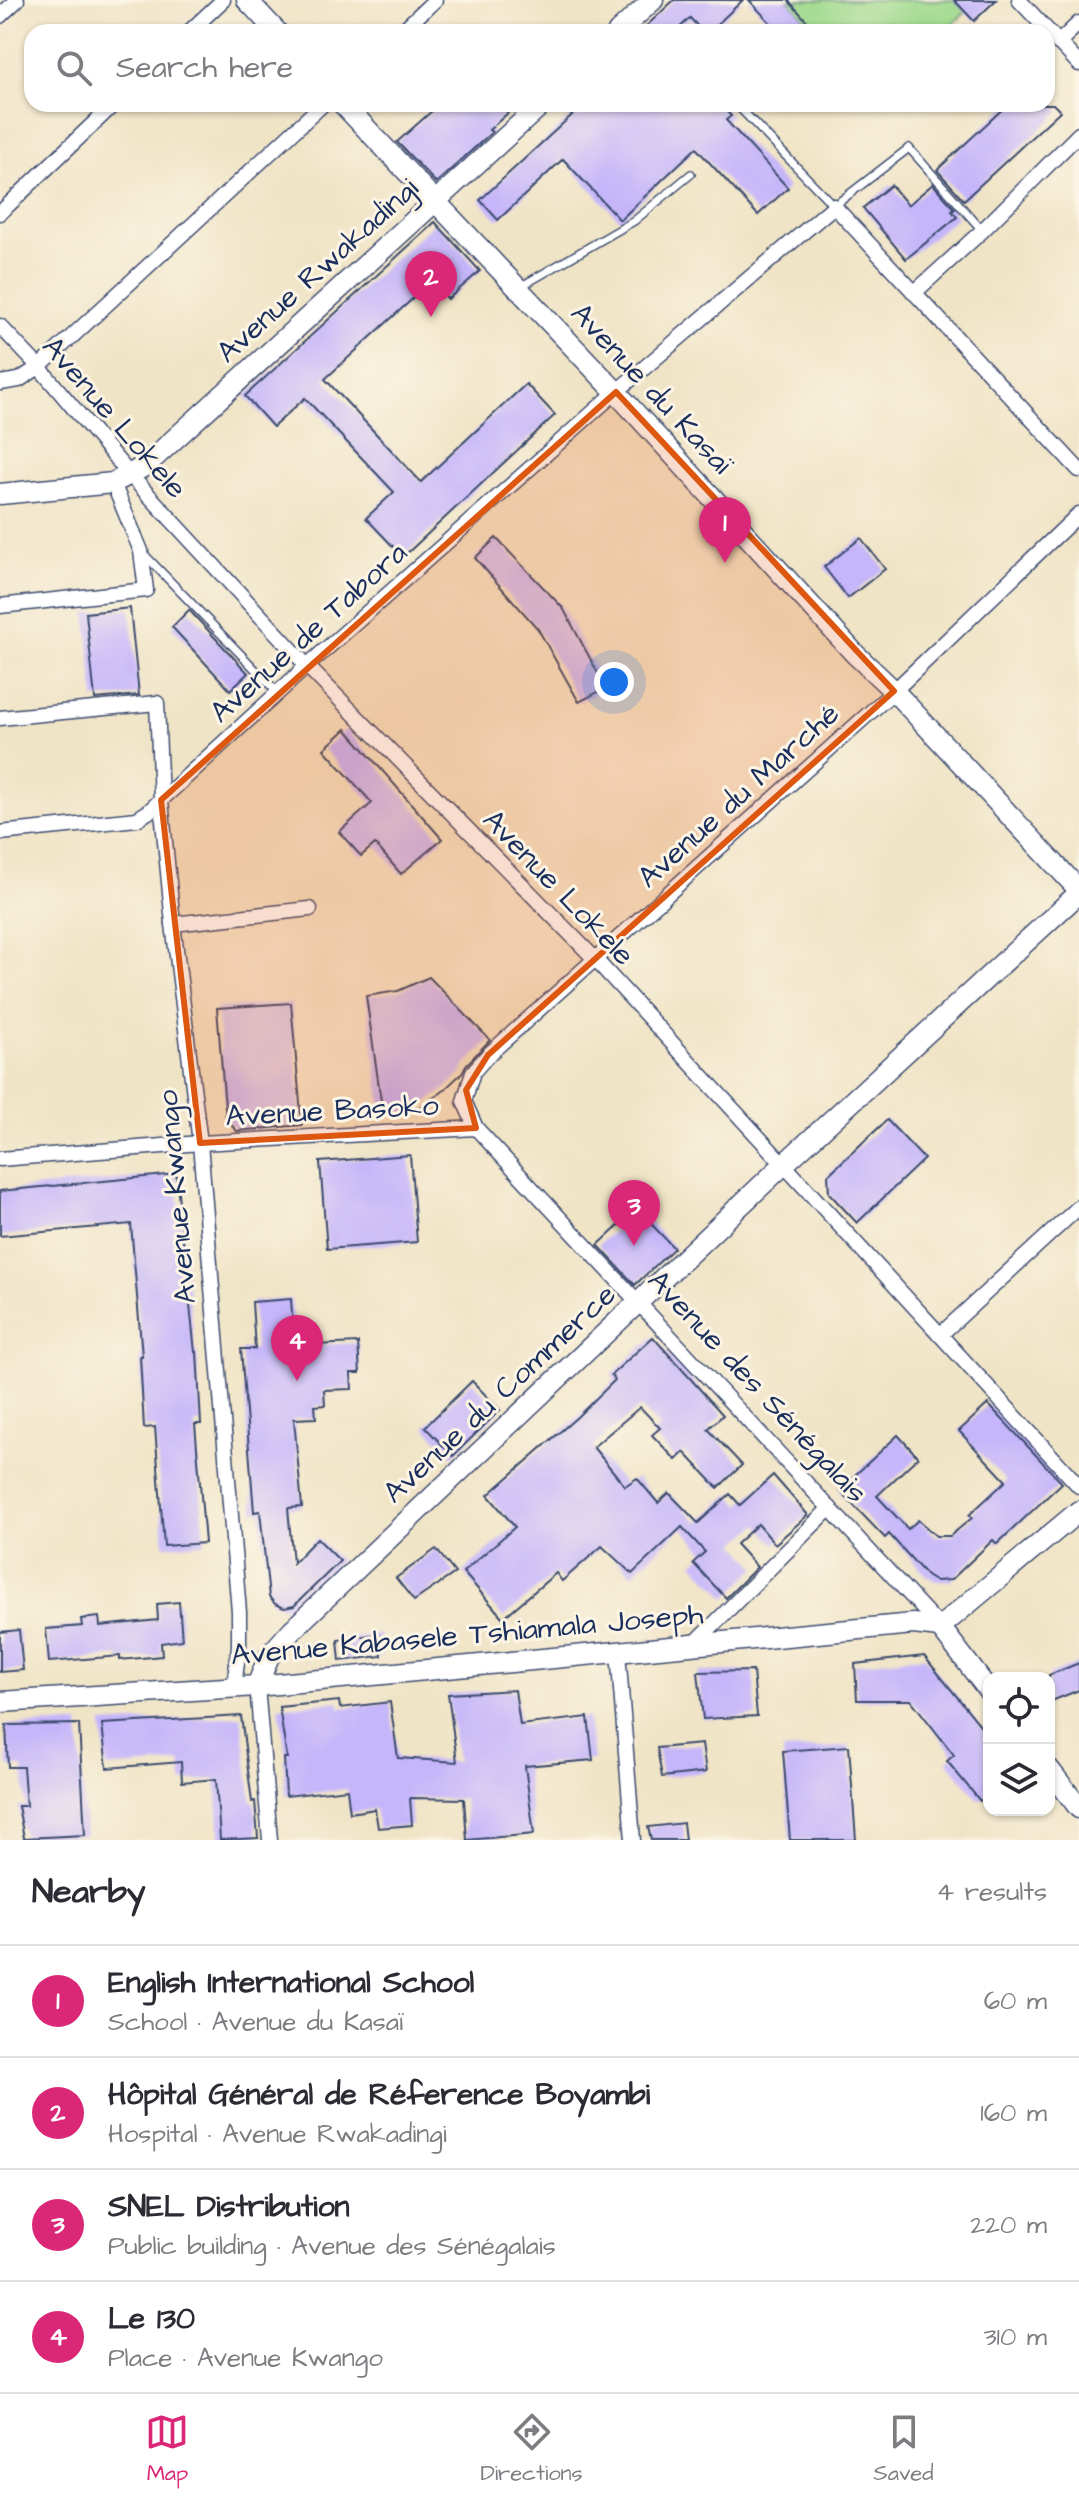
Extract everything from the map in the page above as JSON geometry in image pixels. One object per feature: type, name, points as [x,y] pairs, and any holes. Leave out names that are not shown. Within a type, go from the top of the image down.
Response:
[{"type":"street","points":[[0,16],[17,0]]},
{"type":"street","points":[[198,24],[223,0]]},
{"type":"street","points":[[247,0],[270,24]]},
{"type":"street","points":[[410,24],[435,0]]},
{"type":"street","points":[[1019,0],[1041,24]]},
{"type":"street","points":[[625,24],[646,2]]},
{"type":"street","points":[[1058,43],[1079,23]]},
{"type":"street","points":[[1055,40],[1079,64]]},
{"type":"street","points":[[0,213],[106,112]]},
{"type":"street","points":[[0,383],[19,380],[39,367],[314,112]]},
{"type":"street","name":"Avenue du Kasaï","points":[[351,112],[616,392],[845,643],[894,691],[1079,892]]},
{"type":"street","name":"Avenue Rwakadingi","points":[[121,479],[158,455],[533,112]]},
{"type":"street","points":[[914,293],[982,231],[1079,134]]},
{"type":"street","points":[[834,206],[1079,470]]},
{"type":"street","name":"Avenue de Tabora","points":[[0,833],[137,819],[616,392],[834,206]]},
{"type":"street","name":"Avenue Lokele","points":[[0,326],[39,367],[121,479],[594,958],[1079,1486]]},
{"type":"street","points":[[0,494],[121,479],[132,535],[141,551],[146,590],[0,606]]},
{"type":"street","name":"Avenue du Marché","points":[[476,1128],[464,1101],[473,1072],[488,1055],[894,691],[1079,514]]},
{"type":"street","name":"Avenue Kwango","points":[[0,718],[157,703],[161,800],[200,1143],[239,1612],[234,1687]]},
{"type":"street","name":"Avenue du Commerce","points":[[257,1686],[269,1656],[292,1630],[783,1165],[1079,892]]},
{"type":"street","points":[[173,924],[310,909]]},
{"type":"street","name":"Avenue Basoko","points":[[0,1159],[200,1143],[476,1128]]},
{"type":"street","name":"Avenue des Sénégalais","points":[[476,1128],[940,1627],[983,1683]]},
{"type":"street","points":[[940,1335],[1079,1207]]},
{"type":"street","points":[[695,1643],[830,1508]]},
{"type":"street","points":[[940,1627],[1079,1511]]},
{"type":"street","name":"Avenue Kabasele Tshiamala Joseph","points":[[0,1702],[257,1686],[913,1624],[940,1627]]},
{"type":"street","points":[[618,1652],[633,1840]]},
{"type":"street","points":[[257,1686],[270,1840]]},
{"type":"street","points":[[1055,1777],[1079,1808]]},
{"type":"lane","points":[[744,112],[834,206],[909,148],[982,231]]},
{"type":"lane","points":[[518,288],[634,221],[691,174]]},
{"type":"lane","points":[[141,551],[278,693]]},
{"type":"highlighted area","points":[[616,392],[894,691],[488,1055],[466,1090],[476,1128],[200,1143],[161,800]]},
{"type":"green space","points":[[788,0],[954,0],[966,12],[953,24],[810,24]]},
{"type":"building","points":[[674,0],[743,0],[718,24],[696,24],[690,18],[684,24],[648,24]]},
{"type":"building","points":[[749,0],[788,0],[810,24],[772,24]]},
{"type":"building","points":[[954,0],[996,0],[974,21]]},
{"type":"building","points":[[1055,106],[1060,111],[964,200],[937,170],[999,112],[1055,112]]},
{"type":"building","points":[[431,112],[508,113],[489,130],[492,132],[436,183],[397,142]]},
{"type":"building","points":[[575,112],[727,112],[731,116],[726,120],[788,188],[758,215],[696,148],[620,220],[563,159],[498,220],[480,200]]},
{"type":"building","points":[[933,184],[955,209],[952,211],[957,217],[906,259],[863,208],[891,185],[908,205]]},
{"type":"building","points":[[435,222],[480,271],[448,299],[432,281],[325,379],[421,482],[526,384],[555,415],[403,557],[366,518],[394,492],[305,398],[273,427],[245,396]]},
{"type":"building","points":[[496,538],[563,608],[606,688],[579,702],[538,629],[475,558]]},
{"type":"building","points":[[861,538],[885,569],[848,598],[824,567]]},
{"type":"building","points":[[130,608],[139,695],[95,699],[86,613]]},
{"type":"building","points":[[189,610],[248,673],[230,690],[172,627]]},
{"type":"building","points":[[346,729],[442,839],[401,874],[375,844],[361,856],[339,832],[372,803],[324,749]]},
{"type":"building","points":[[429,977],[490,1040],[442,1092],[415,1110],[383,1115],[366,996],[398,991]]},
{"type":"building","points":[[291,1003],[302,1125],[237,1131],[226,1120],[217,1008]]},
{"type":"building","points":[[887,1120],[924,1159],[857,1223],[829,1193],[828,1175]]},
{"type":"building","points":[[410,1155],[417,1242],[327,1249],[320,1162]]},
{"type":"building","points":[[176,1174],[197,1352],[201,1424],[195,1424],[205,1543],[164,1546],[155,1427],[144,1428],[142,1356],[131,1224],[0,1236],[0,1191]]},
{"type":"building","points":[[637,1209],[674,1248],[635,1285],[598,1245]]},
{"type":"building","points":[[291,1299],[294,1346],[358,1343],[360,1373],[351,1373],[352,1389],[324,1390],[325,1405],[315,1406],[316,1418],[294,1419],[302,1507],[288,1508],[293,1563],[317,1538],[340,1561],[294,1606],[284,1608],[269,1597],[260,1511],[254,1512],[241,1349],[255,1349],[252,1302]]},
{"type":"building","points":[[653,1337],[723,1415],[708,1429],[742,1465],[718,1488],[684,1452],[676,1460],[652,1435],[660,1428],[640,1407],[593,1447],[625,1486],[637,1478],[658,1503],[669,1493],[698,1523],[730,1494],[740,1505],[773,1475],[808,1515],[775,1544],[758,1524],[736,1544],[757,1567],[726,1598],[693,1563],[705,1552],[682,1527],[632,1574],[602,1546],[562,1581],[556,1573],[503,1618],[463,1572],[515,1527],[488,1495],[577,1417],[615,1380],[611,1375]]},
{"type":"building","points":[[472,1381],[500,1410],[453,1456],[425,1427]]},
{"type":"building","points":[[988,1404],[1062,1483],[997,1544],[993,1540],[951,1580],[935,1581],[889,1534],[885,1538],[839,1490],[898,1435],[918,1457],[877,1496],[908,1529],[918,1520],[936,1536],[950,1536],[972,1518],[969,1515],[1006,1481],[959,1431]]},
{"type":"building","points":[[436,1549],[455,1573],[414,1601],[396,1578]]},
{"type":"building","points":[[179,1602],[182,1640],[161,1643],[162,1656],[49,1662],[46,1629],[82,1626],[81,1619],[99,1617],[100,1626],[158,1620],[157,1604]]},
{"type":"building","points":[[19,1630],[23,1670],[0,1672],[0,1632]]},
{"type":"building","points":[[379,1634],[382,1656],[340,1661],[338,1640]]},
{"type":"building","points":[[924,1656],[983,1729],[983,1798],[980,1801],[947,1761],[954,1755],[911,1700],[857,1700],[855,1664]]},
{"type":"building","points":[[1079,1663],[1079,1690],[1055,1700],[1055,1673]]},
{"type":"building","points":[[753,1671],[757,1716],[703,1719],[698,1672]]},
{"type":"building","points":[[515,1690],[520,1725],[588,1717],[593,1760],[525,1766],[534,1834],[467,1840],[464,1799],[410,1798],[412,1825],[378,1828],[375,1809],[350,1813],[347,1789],[286,1796],[284,1758],[287,1758],[279,1707],[339,1701],[340,1708],[390,1702],[398,1758],[457,1762],[448,1694]]},
{"type":"building","points":[[241,1716],[258,1838],[220,1840],[216,1779],[182,1782],[181,1762],[107,1768],[102,1724]]},
{"type":"building","points":[[79,1724],[85,1835],[24,1838],[18,1806],[26,1806],[23,1767],[8,1767],[6,1725]]},
{"type":"building","points":[[702,1744],[706,1772],[662,1777],[657,1748]]},
{"type":"building","points":[[849,1746],[856,1840],[790,1840],[783,1751]]},
{"type":"building","points":[[683,1823],[685,1840],[651,1840],[648,1827]]},
{"type":"place","name":"Hôpital Général de Réference Boyambi","points":[[431,317]]},
{"type":"place","name":"English International School","points":[[725,563]]},
{"type":"place","name":"SNEL Distribution","points":[[634,1246]]},
{"type":"place","name":"Le 130","points":[[297,1381]]}]
